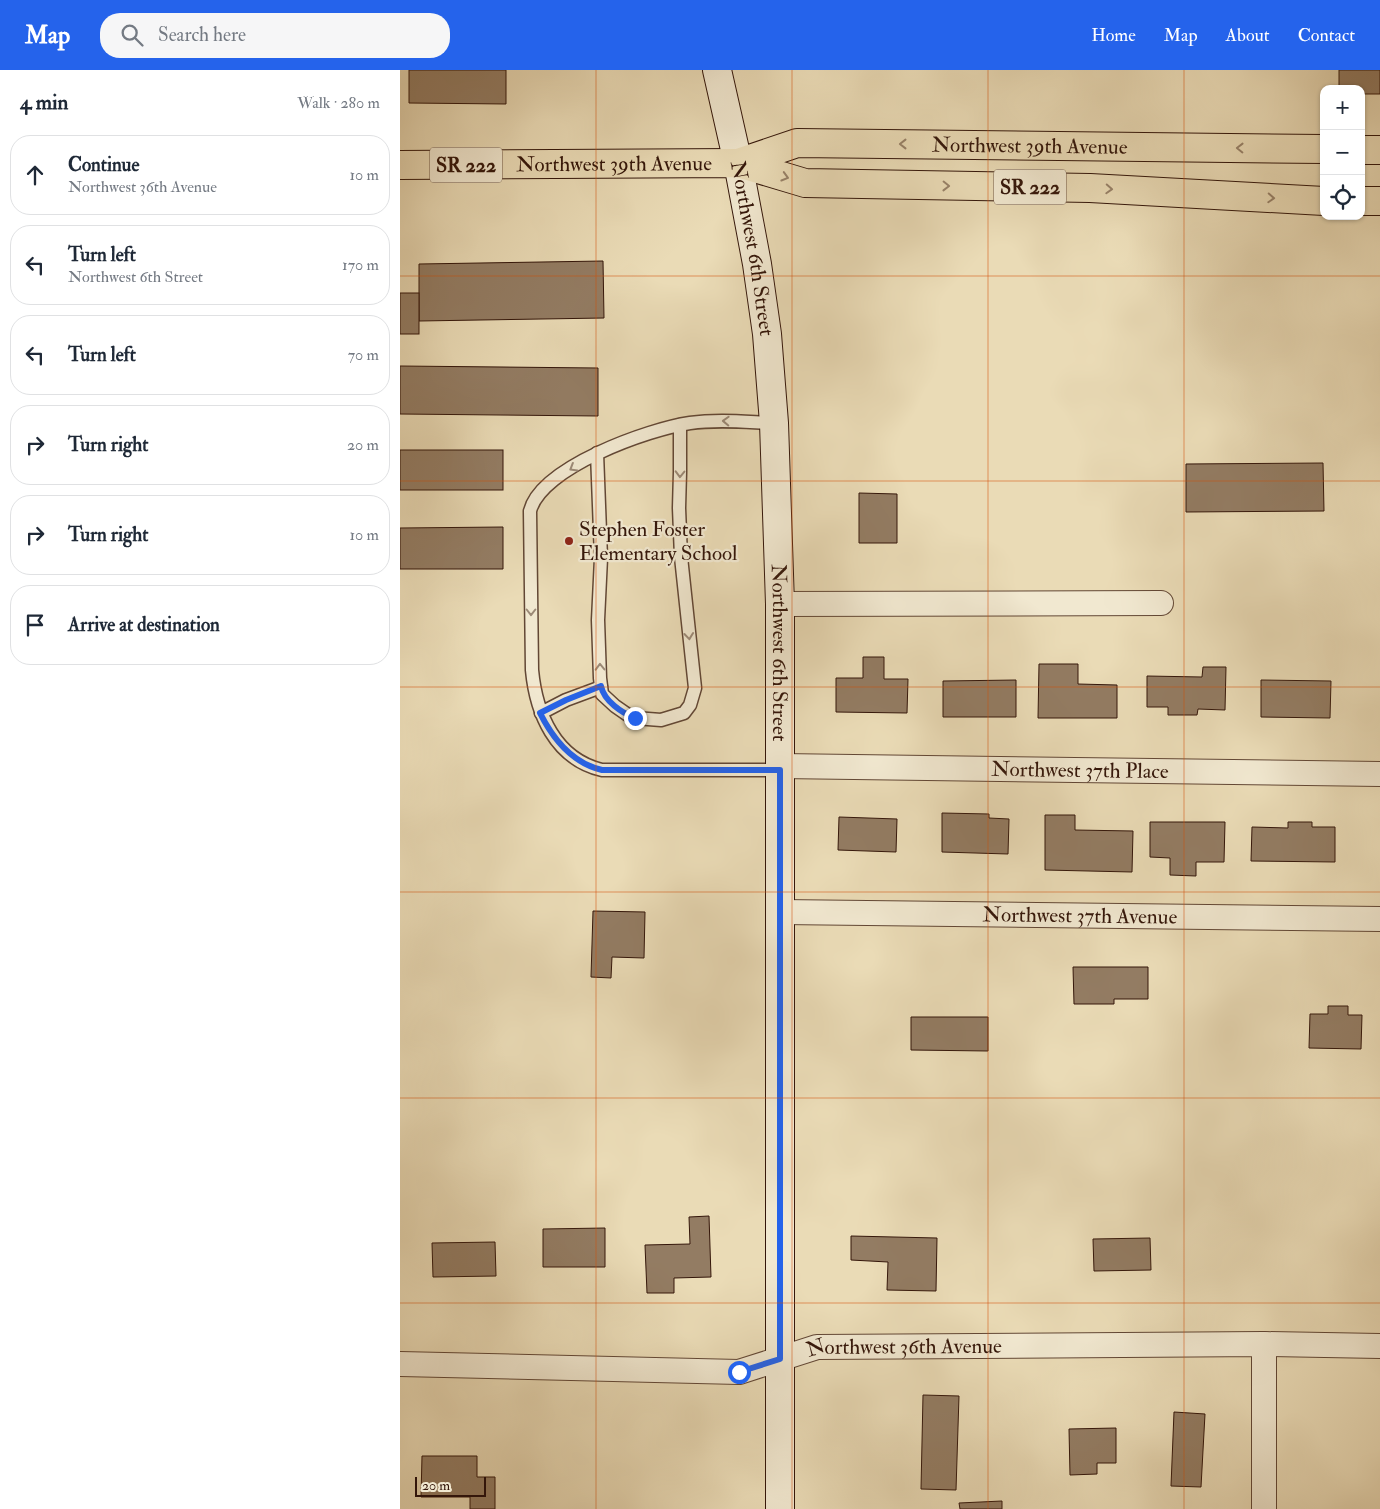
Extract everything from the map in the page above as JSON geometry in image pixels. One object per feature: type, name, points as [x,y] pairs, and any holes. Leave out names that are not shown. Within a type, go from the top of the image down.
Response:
[{"type":"main road","name":"Northwest 6th Street","points":[[717,70],[738,164],[757,264],[767,334],[774,423],[780,604],[780,1509]]},
{"type":"main road","name":"Northwest 39th Avenue","points":[[738,164],[797,143],[1320,149]]},
{"type":"main road","points":[[1365,150],[1380,150]]},
{"type":"main road","name":"Northwest 39th Avenue","points":[[400,165],[738,164],[805,183],[1090,188],[1320,200]]},
{"type":"main road","points":[[1365,201],[1380,201]]},
{"type":"street","points":[[780,604],[1161,603]]},
{"type":"street","name":"Northwest 37th Place","points":[[780,768],[1380,774]]},
{"type":"street","name":"Northwest 37th Avenue","points":[[780,912],[1380,919]]},
{"type":"street","points":[[1264,1344],[1264,1509]]},
{"type":"street","name":"Northwest 36th Avenue","points":[[400,1364],[739,1372],[817,1347],[1264,1344],[1380,1346]]},
{"type":"lane","points":[[774,423],[714,421],[680,425],[626,440],[597,453],[550,483],[532,503],[530,511],[532,670],[534,689],[540,713],[561,745],[584,763],[602,770],[780,768]]},
{"type":"lane","points":[[597,453],[601,558],[598,620],[602,694],[628,715],[635,718],[661,720],[684,713],[690,705],[695,688],[681,556],[679,508],[680,425]]},
{"type":"lane","points":[[540,713],[601,686]]},
{"type":"building","points":[[409,70],[506,70],[506,104],[409,103]]},
{"type":"building","points":[[1339,70],[1380,70],[1380,94],[1365,94],[1365,85],[1339,85]]},
{"type":"building","points":[[603,261],[604,318],[419,321],[419,264]]},
{"type":"building","points":[[400,293],[419,293],[419,334],[400,334]]},
{"type":"building","points":[[400,366],[598,368],[598,416],[400,414]]},
{"type":"building","points":[[400,450],[503,450],[503,490],[400,490]]},
{"type":"building","points":[[1323,463],[1324,511],[1186,512],[1186,464]]},
{"type":"building","points":[[859,493],[897,494],[897,543],[859,543]]},
{"type":"building","points":[[503,527],[503,569],[400,569],[400,528]]},
{"type":"building","points":[[863,657],[884,657],[884,679],[908,679],[907,713],[836,712],[836,678],[863,678]]},
{"type":"building","points":[[1039,664],[1078,664],[1078,684],[1117,685],[1117,718],[1038,718]]},
{"type":"building","points":[[1203,667],[1226,667],[1225,710],[1198,709],[1197,715],[1168,715],[1168,707],[1147,707],[1147,676],[1202,677]]},
{"type":"building","points":[[1016,680],[1016,717],[943,717],[943,681]]},
{"type":"building","points":[[1261,680],[1331,681],[1330,718],[1261,717]]},
{"type":"building","points":[[942,813],[989,814],[989,818],[1009,819],[1008,854],[942,852]]},
{"type":"building","points":[[1045,815],[1075,815],[1075,830],[1133,831],[1132,872],[1045,870]]},
{"type":"building","points":[[839,817],[897,819],[896,852],[838,850]]},
{"type":"building","points":[[1150,822],[1225,822],[1224,862],[1196,862],[1196,876],[1170,875],[1170,858],[1150,857]]},
{"type":"building","points":[[1288,822],[1312,822],[1312,827],[1335,827],[1335,862],[1251,861],[1252,827],[1288,828]]},
{"type":"building","points":[[593,911],[645,912],[644,958],[612,957],[611,978],[591,977]]},
{"type":"building","points":[[1073,967],[1148,967],[1148,999],[1114,999],[1114,1004],[1074,1004]]},
{"type":"building","points":[[1328,1006],[1348,1006],[1348,1015],[1362,1015],[1361,1049],[1309,1048],[1310,1014],[1328,1014]]},
{"type":"building","points":[[911,1017],[988,1017],[988,1051],[911,1050]]},
{"type":"building","points":[[709,1216],[711,1277],[674,1278],[674,1293],[647,1293],[645,1245],[690,1244],[689,1217]]},
{"type":"building","points":[[605,1228],[605,1267],[543,1267],[543,1229]]},
{"type":"building","points":[[851,1236],[937,1238],[936,1291],[887,1290],[888,1262],[851,1260]]},
{"type":"building","points":[[1150,1238],[1151,1270],[1094,1271],[1093,1239]]},
{"type":"building","points":[[495,1242],[496,1276],[433,1277],[432,1243]]},
{"type":"building","points":[[923,1395],[959,1396],[956,1490],[921,1489]]},
{"type":"building","points":[[1174,1412],[1205,1414],[1201,1487],[1171,1486]]},
{"type":"building","points":[[1116,1428],[1116,1463],[1097,1463],[1097,1474],[1070,1475],[1069,1429]]},
{"type":"building","points":[[422,1456],[477,1456],[477,1477],[495,1477],[495,1509],[470,1509],[470,1497],[421,1497]]},
{"type":"building","points":[[1002,1501],[1002,1509],[960,1509],[959,1503]]},
{"type":"place","name":"Stephen Foster Elementary School","points":[[569,541]]},
{"type":"route","points":[[635,718],[615,706],[602,694],[601,686],[540,713],[561,745],[570,754],[592,768],[602,770],[780,770],[780,1359],[739,1372]]}]
